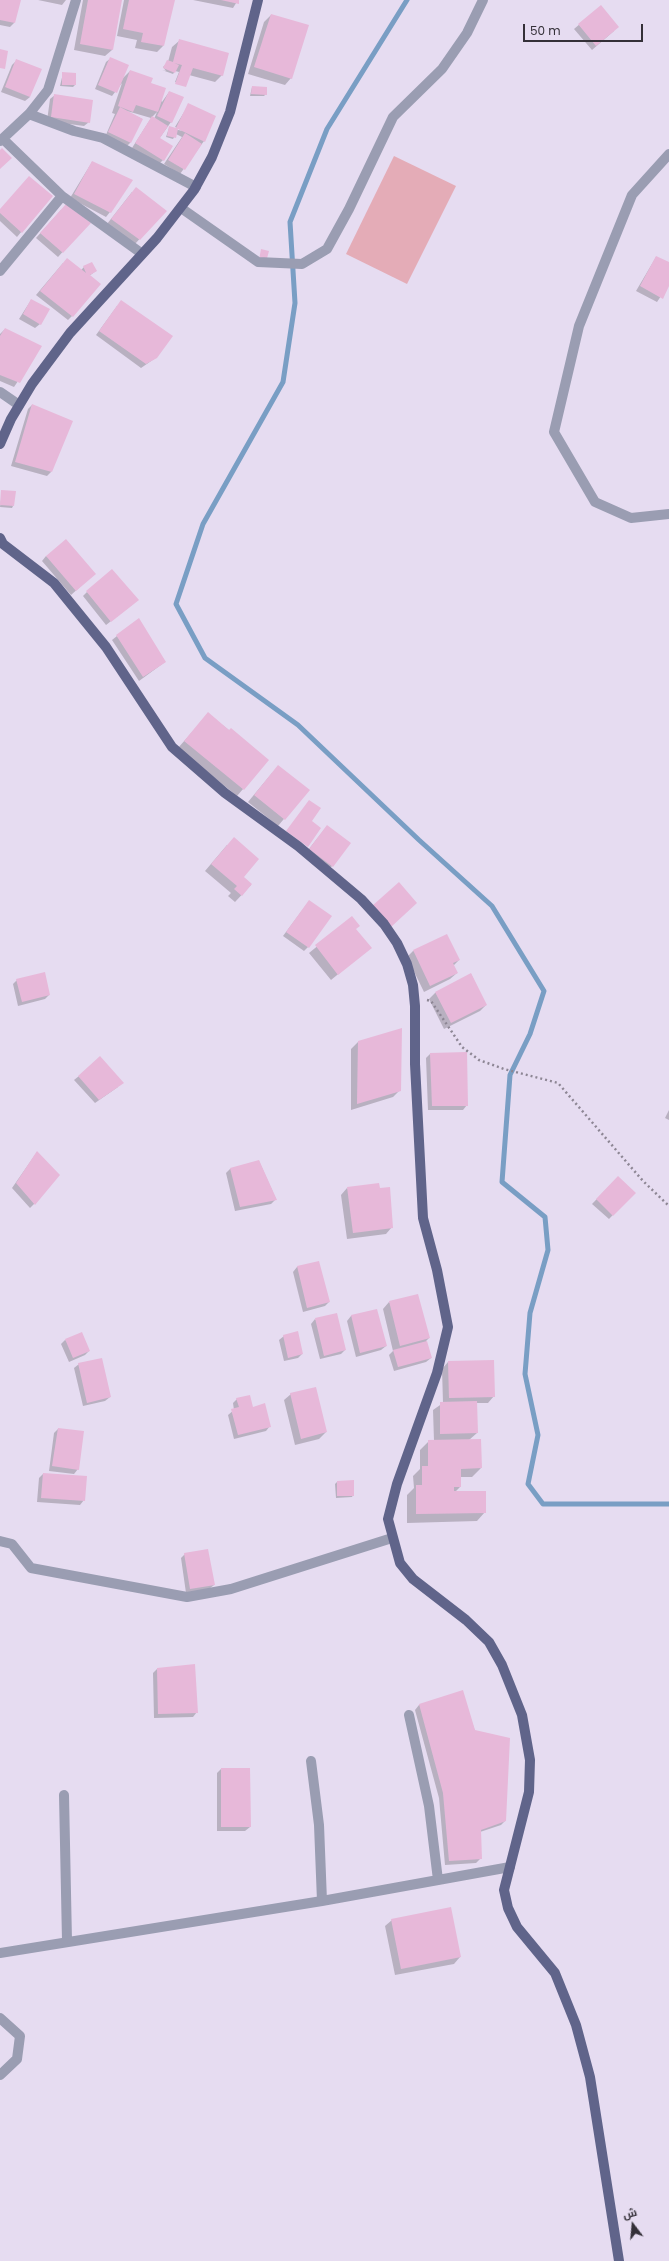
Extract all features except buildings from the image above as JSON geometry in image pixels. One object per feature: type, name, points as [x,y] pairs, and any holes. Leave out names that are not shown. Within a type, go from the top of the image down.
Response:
[{"type":"main road","points":[[0,444],[19,405],[70,333],[141,253],[157,238],[196,187],[212,157],[234,100],[258,0]]},
{"type":"main road","points":[[1,542],[54,584],[106,647],[172,747],[225,793],[298,846],[361,899],[397,943],[407,964],[414,994],[415,1064],[422,1218],[437,1270],[448,1327],[437,1373],[390,1504],[388,1519],[400,1563],[413,1579],[466,1620],[489,1642],[515,1694],[527,1738],[530,1768],[529,1792],[504,1890],[508,1908],[517,1927],[555,1973],[567,1999],[583,2050],[619,2261]]},
{"type":"street","points":[[76,0],[48,90],[29,114],[2,140],[62,196],[141,253]]},
{"type":"street","points":[[180,208],[258,262],[302,264],[327,249],[350,209],[393,117],[442,69],[467,32],[483,0]]},
{"type":"street","points":[[29,114],[74,131],[103,138],[196,187]]},
{"type":"street","points":[[669,154],[632,195],[629,202],[579,326],[554,432],[595,502],[631,518],[669,514]]},
{"type":"street","points":[[0,271],[62,196]]},
{"type":"street","points":[[0,392],[19,405]]},
{"type":"street","points":[[0,1541],[12,1544],[31,1568],[187,1597],[231,1589],[392,1538]]},
{"type":"street","points":[[409,1715],[428,1806],[438,1880]]},
{"type":"street","points":[[311,1761],[319,1825],[322,1901]]},
{"type":"street","points":[[64,1795],[68,1941]]},
{"type":"street","points":[[0,1953],[322,1901],[510,1867]]},
{"type":"street","points":[[0,2018],[20,2036],[17,2059],[0,2075]]},
{"type":"path","points":[[414,994],[431,1001],[462,1047],[478,1060],[504,1069],[558,1083],[643,1181],[669,1206]]},
{"type":"shaded area","points":[[394,156],[456,186],[407,284],[346,254]]},
{"type":"waterway","points":[[407,0],[327,129],[290,222],[295,303],[283,382],[203,524],[176,604],[205,658],[298,725],[419,840],[492,906],[544,991],[530,1034],[510,1075],[502,1182],[545,1217],[548,1250],[530,1313],[525,1374],[538,1435],[528,1484],[543,1504],[669,1504]]}]
